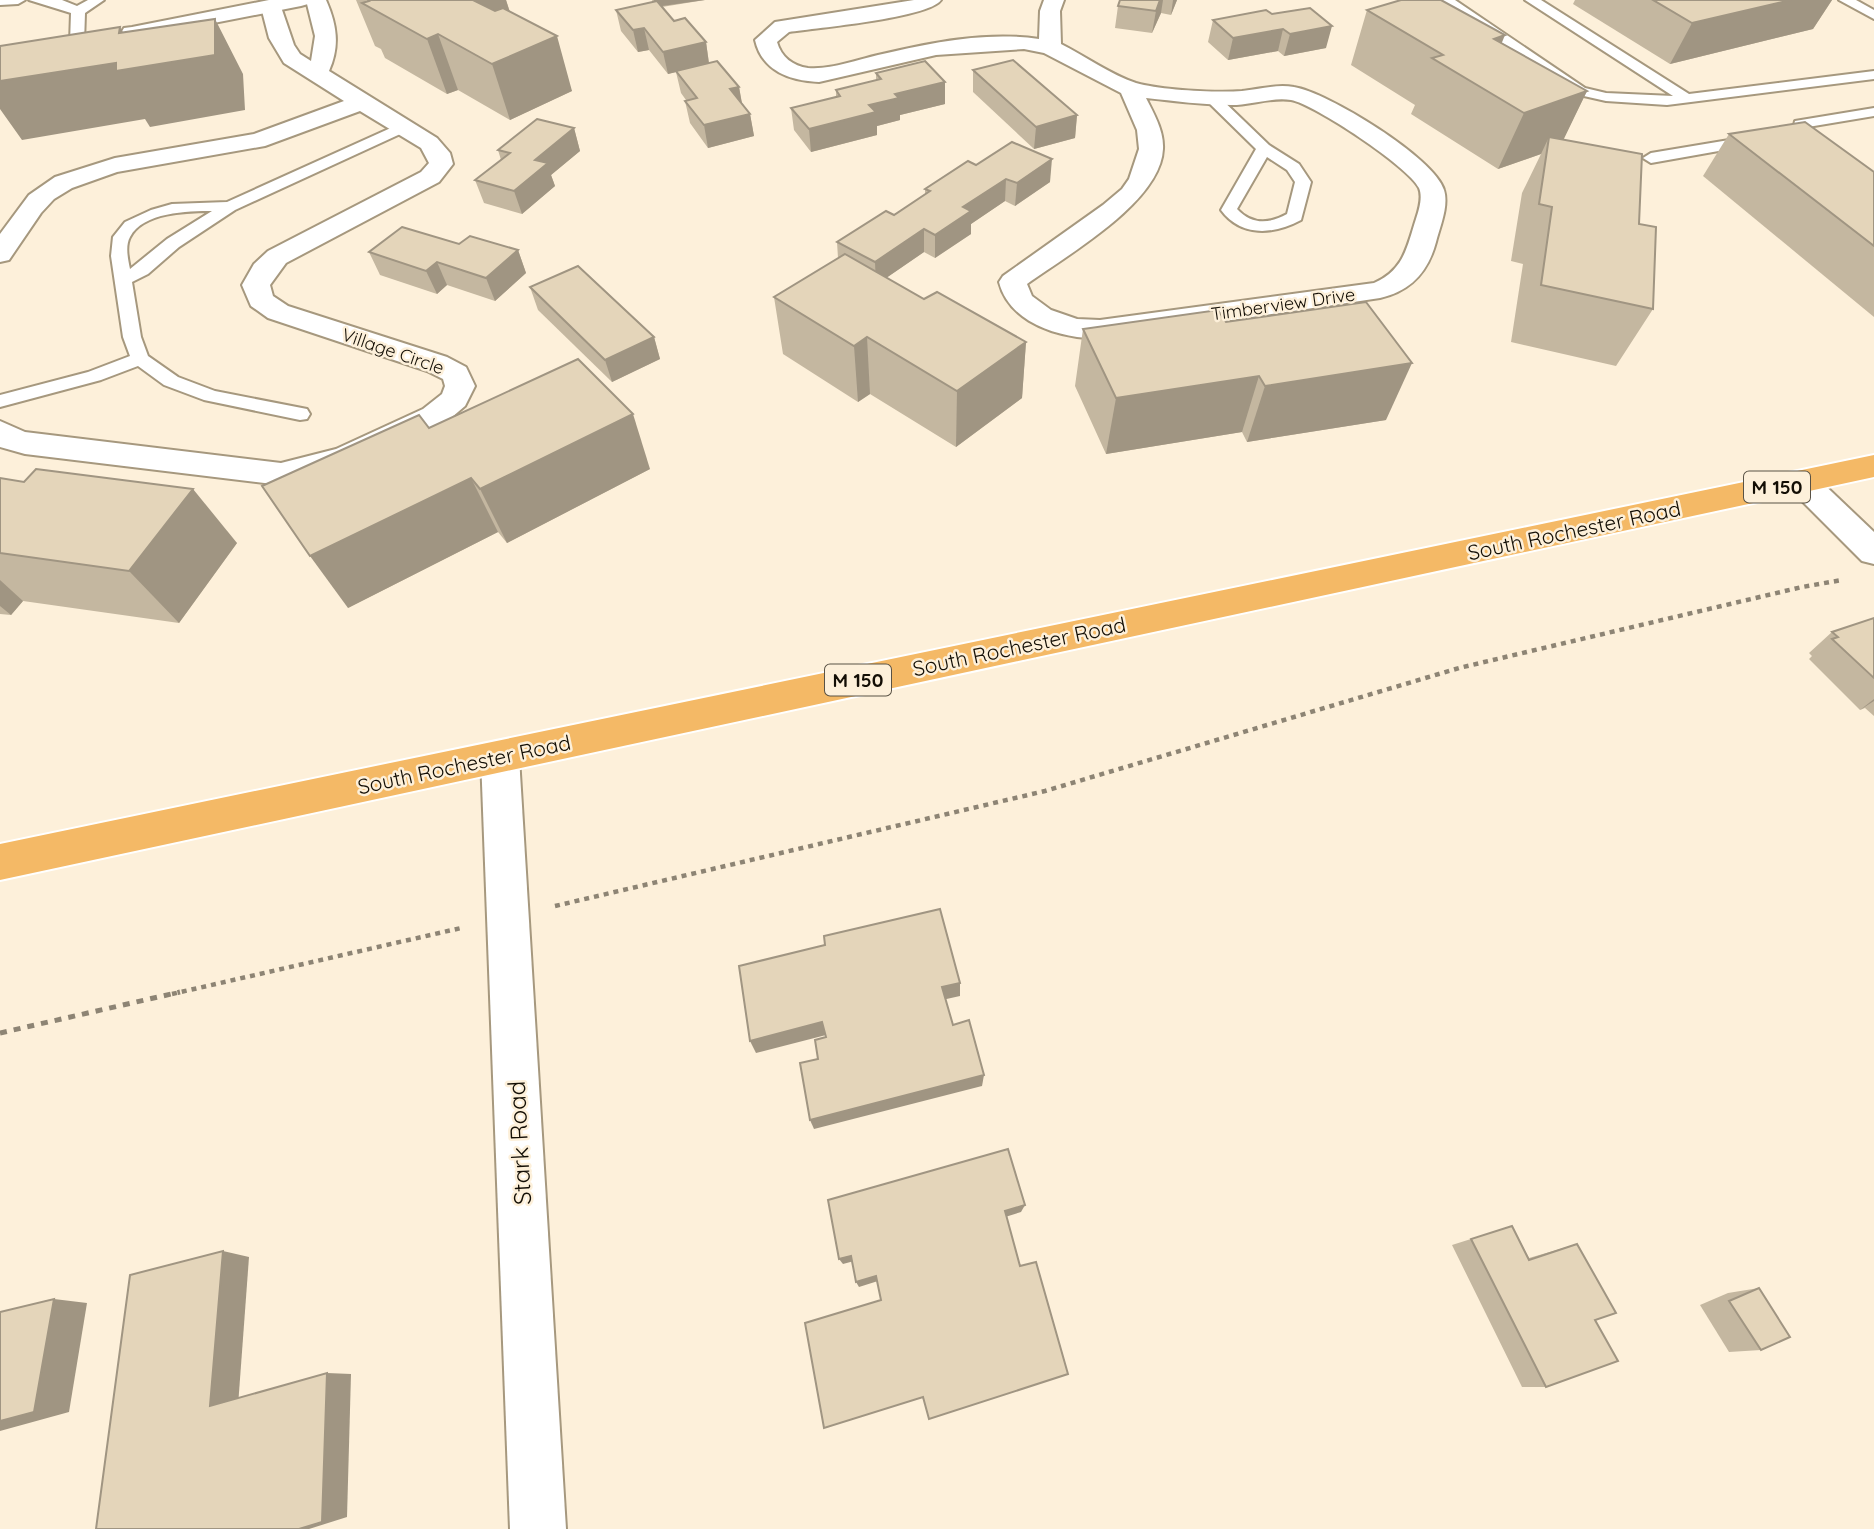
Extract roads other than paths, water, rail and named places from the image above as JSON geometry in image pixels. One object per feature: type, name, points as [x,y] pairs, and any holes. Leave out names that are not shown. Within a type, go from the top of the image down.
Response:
[{"type":"main road","name":"South Rochester Road","points":[[0,862],[1874,466]]},
{"type":"street","points":[[51,47],[302,0]]},
{"type":"street","points":[[316,0],[323,15],[328,42],[318,71]]},
{"type":"street","name":"Timberview Drive","points":[[931,0],[916,7],[783,27],[766,40],[767,48],[781,65],[792,73],[819,75],[959,45],[1024,43],[1050,47],[1131,89],[1211,97],[1298,94],[1331,110],[1422,175],[1431,187],[1434,205],[1419,254],[1409,275],[1380,290],[1089,329],[1067,327],[1023,304],[1014,294],[1013,282],[1112,210],[1131,194],[1141,179],[1151,149],[1149,130],[1131,89]]},
{"type":"street","points":[[1050,47],[1050,11],[1054,0]]},
{"type":"street","name":"Village Circle","points":[[0,431],[7,438],[25,443],[281,474],[346,457],[434,416],[454,399],[460,386],[456,374],[438,364],[278,312],[261,300],[256,285],[264,270],[276,257],[430,177],[441,164],[438,153],[429,143],[327,81],[318,71],[287,55],[271,7]]},
{"type":"street","points":[[0,254],[29,212],[45,194],[63,182],[96,170],[260,140],[362,102]]},
{"type":"street","points":[[1802,482],[1874,552]]},
{"type":"street","name":"Stark Road","points":[[500,757],[538,1529]]},
{"type":"lane","points":[[0,1],[18,0]]},
{"type":"lane","points":[[36,0],[50,1],[78,12]]},
{"type":"lane","points":[[78,12],[97,0]]},
{"type":"lane","points":[[1446,0],[1580,91],[1627,99],[1667,101],[1874,75]]},
{"type":"lane","points":[[1532,0],[1686,98]]},
{"type":"lane","points":[[1846,0],[1874,15]]},
{"type":"lane","points":[[77,43],[78,12]]},
{"type":"lane","points":[[1211,97],[1264,148],[1293,167],[1303,182],[1295,217],[1280,226],[1256,227],[1237,221],[1229,210],[1264,148]]},
{"type":"lane","points":[[1651,158],[1787,135],[1800,124],[1874,112]]},
{"type":"lane","points":[[124,279],[142,270],[173,243],[229,207],[404,127]]},
{"type":"lane","points":[[1787,135],[1832,155]]},
{"type":"lane","points":[[229,207],[211,204],[191,206],[149,217],[124,232],[119,243],[132,337],[140,359],[171,381],[211,397],[300,414]]},
{"type":"lane","points":[[0,401],[94,376],[140,359]]}]
